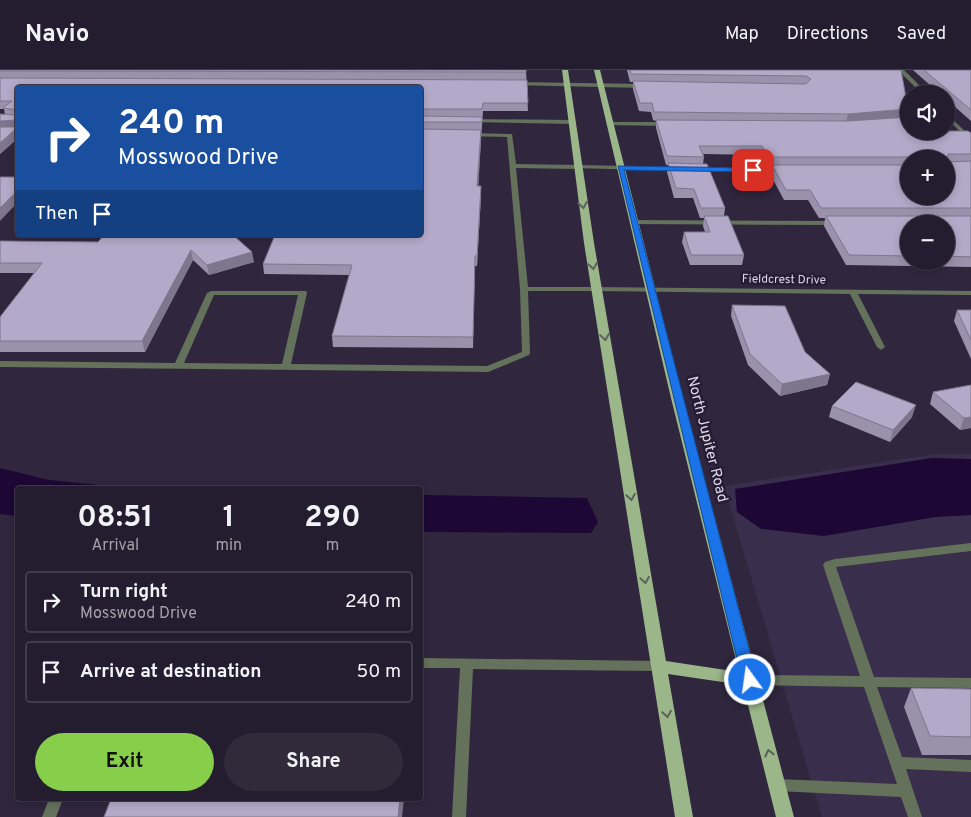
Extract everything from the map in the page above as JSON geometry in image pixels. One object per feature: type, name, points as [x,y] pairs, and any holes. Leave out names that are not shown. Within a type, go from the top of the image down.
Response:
[{"type":"main road","points":[[565,70],[577,167],[684,817]]},
{"type":"main road","name":"North Jupiter Road","points":[[597,70],[620,168],[652,289],[677,398],[785,817]]},
{"type":"main road","points":[[659,666],[750,680]]},
{"type":"street","points":[[901,70],[916,85]]},
{"type":"street","points":[[506,84],[656,86]]},
{"type":"street","points":[[459,122],[572,122]]},
{"type":"street","points":[[609,124],[677,124]]},
{"type":"street","points":[[955,125],[971,140]]},
{"type":"street","points":[[0,364],[488,369],[526,353],[524,289],[510,135],[460,135]]},
{"type":"street","points":[[513,166],[788,170]]},
{"type":"street","points":[[634,222],[842,223]]},
{"type":"street","name":"Fieldcrest Drive","points":[[524,289],[971,293]]},
{"type":"street","points":[[852,291],[881,347]]},
{"type":"street","points":[[178,366],[211,292],[303,293],[286,367]]},
{"type":"street","points":[[915,817],[829,565],[971,547]]},
{"type":"street","points":[[423,663],[659,666]]},
{"type":"street","points":[[459,817],[467,663]]},
{"type":"street","points":[[750,680],[971,683]]},
{"type":"street","points":[[896,763],[971,766]]},
{"type":"street","points":[[777,785],[906,792]]},
{"type":"street","points":[[49,817],[55,801]]},
{"type":"shaded area","points":[[936,454],[971,454],[971,817],[822,817],[724,486]]},
{"type":"shaded area","points":[[932,458],[971,459],[971,515],[936,517],[824,536],[761,529],[737,512],[735,489]]},
{"type":"shaded area","points":[[0,468],[49,480],[110,486],[15,486],[15,516],[0,514]]},
{"type":"shaded area","points":[[423,495],[587,498],[598,522],[591,533],[423,532]]},
{"type":"building","points":[[526,70],[526,72],[0,71]]},
{"type":"building","points":[[630,70],[901,70],[904,85],[900,85],[900,110],[848,114],[654,112],[652,103],[640,103],[633,81],[806,84],[811,79],[806,76],[631,74]]},
{"type":"building","points":[[924,70],[971,70],[971,110],[955,96],[955,85],[942,85]]},
{"type":"building","points":[[0,78],[527,80],[528,103],[483,103],[482,109],[423,109],[423,85],[15,85],[15,110],[3,108],[12,101],[0,101]]},
{"type":"building","points":[[0,114],[15,115],[15,120],[0,121]]},
{"type":"building","points":[[423,116],[482,117],[482,122],[423,122]]},
{"type":"building","points":[[900,118],[900,140],[955,140],[955,131],[968,131],[971,133],[971,154],[955,154],[955,150],[900,150],[900,157],[768,157],[762,146],[699,146],[704,157],[667,156],[656,120],[848,121]]},
{"type":"building","points":[[0,127],[15,127],[15,130],[0,143]]},
{"type":"building","points":[[423,129],[481,130],[477,186],[481,186],[477,256],[475,256],[473,337],[332,336],[352,265],[263,264],[274,237],[423,237]]},
{"type":"building","points":[[971,161],[971,208],[821,208],[810,190],[786,190],[772,165],[900,165],[900,205],[955,205],[955,162]]},
{"type":"building","points":[[668,163],[707,164],[725,208],[701,208],[694,189],[676,188]]},
{"type":"building","points":[[0,177],[15,177],[15,193],[0,208]]},
{"type":"building","points":[[704,216],[728,216],[744,255],[691,255],[684,232],[710,232]]},
{"type":"building","points":[[826,216],[900,216],[900,256],[849,255]]},
{"type":"building","points":[[955,216],[971,216],[971,257],[955,256]]},
{"type":"building","points":[[102,237],[235,237],[252,252],[207,265],[191,250],[142,341],[0,341],[0,317],[42,263],[0,263],[0,241],[98,242]]},
{"type":"building","points":[[732,305],[785,306],[805,352],[830,374],[782,384],[750,354]]},
{"type":"building","points":[[957,310],[971,310],[971,340]]},
{"type":"building","points":[[856,382],[916,405],[893,430],[832,406]]},
{"type":"building","points":[[971,385],[971,417],[964,418],[933,392]]},
{"type":"building","points":[[911,688],[971,689],[971,737],[930,736]]},
{"type":"building","points":[[110,801],[400,801],[398,817],[104,817]]},
{"type":"route","points":[[750,680],[620,168],[753,170]]}]
